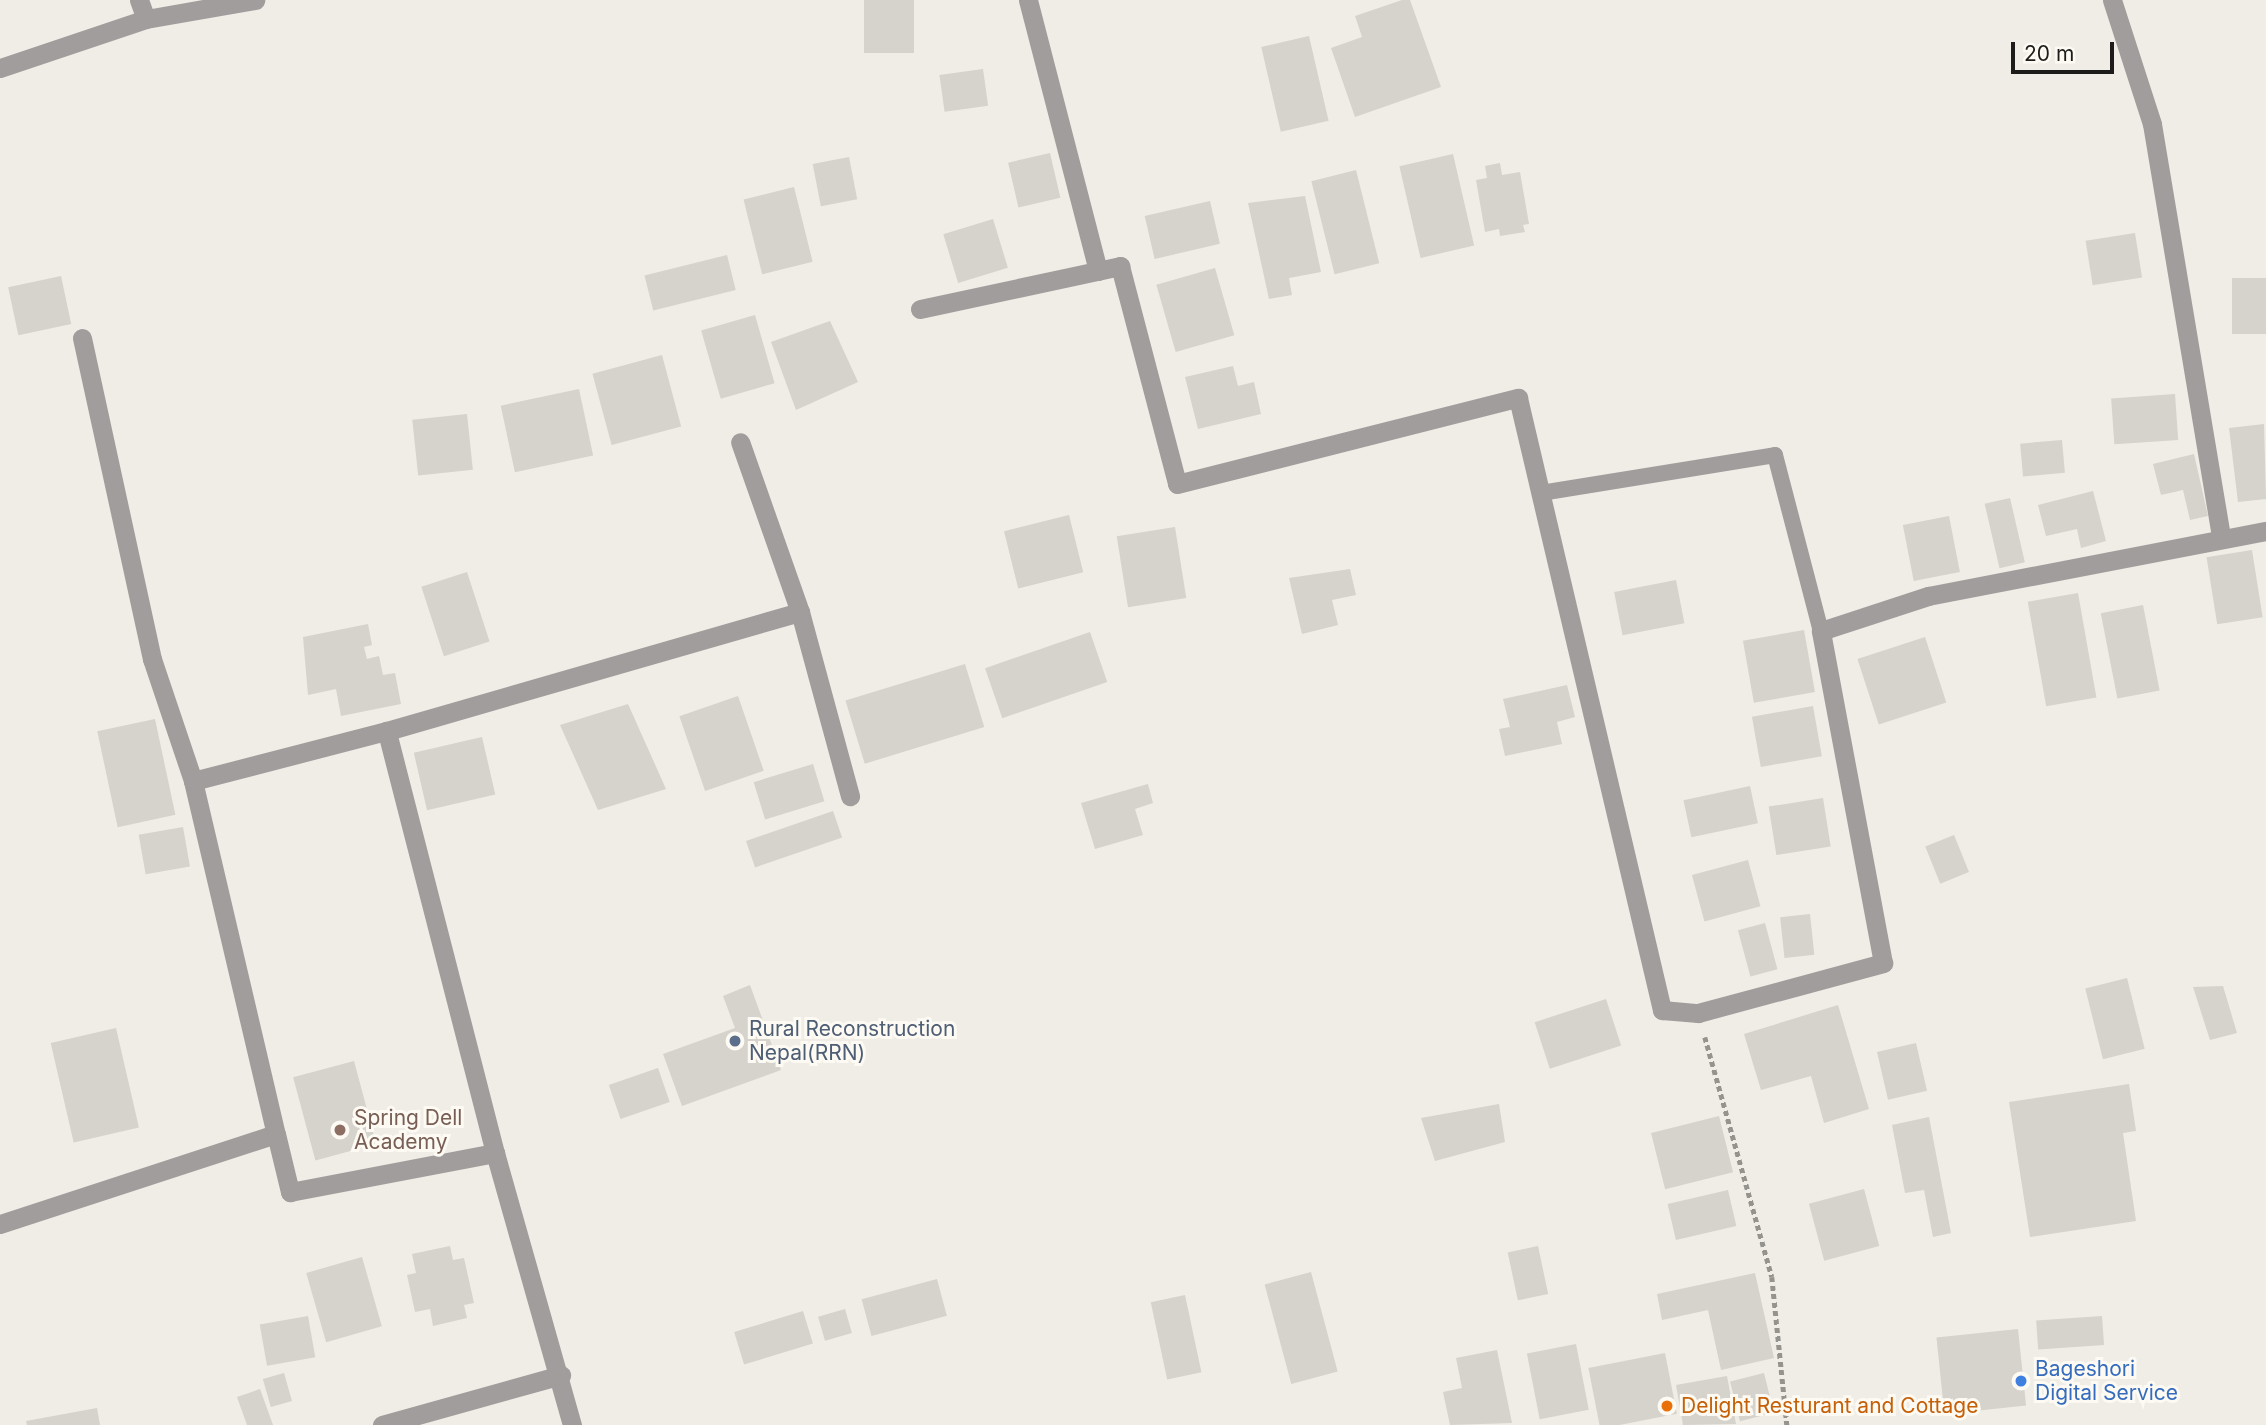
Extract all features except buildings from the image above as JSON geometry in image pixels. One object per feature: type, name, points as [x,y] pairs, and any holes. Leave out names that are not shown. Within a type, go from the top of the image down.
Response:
[{"type":"street","points":[[139,0],[146,19]]},
{"type":"street","points":[[0,68],[146,19],[255,0]]},
{"type":"street","points":[[1028,0],[1098,271]]},
{"type":"street","points":[[2112,0],[2152,124],[2221,538]]},
{"type":"street","points":[[920,309],[1120,266],[1177,484],[1518,398],[1662,1010],[1698,1013],[1883,963],[1821,631],[1928,596],[2266,530]]},
{"type":"street","points":[[82,338],[152,659],[193,781],[290,1192],[495,1153]]},
{"type":"street","points":[[740,442],[800,612],[850,796]]},
{"type":"street","points":[[193,781],[387,731],[800,612]]},
{"type":"street","points":[[387,731],[495,1153],[561,1375],[572,1425]]},
{"type":"street","points":[[0,1224],[276,1134]]},
{"type":"street","points":[[382,1425],[561,1375]]},
{"type":"lane","points":[[1541,493],[1775,455],[1821,631]]},
{"type":"path","points":[[1698,1013],[1772,1277],[1787,1425]]},
{"type":"place","name":"Rural Reconstruction Nepal(RRN)","points":[[735,1041]]},
{"type":"place","name":"Spring Dell Academy","points":[[340,1130]]},
{"type":"place","name":"Bageshori Digital Service","points":[[2021,1381]]},
{"type":"place","name":"Delight Resturant and Cottage","points":[[1667,1406]]}]
